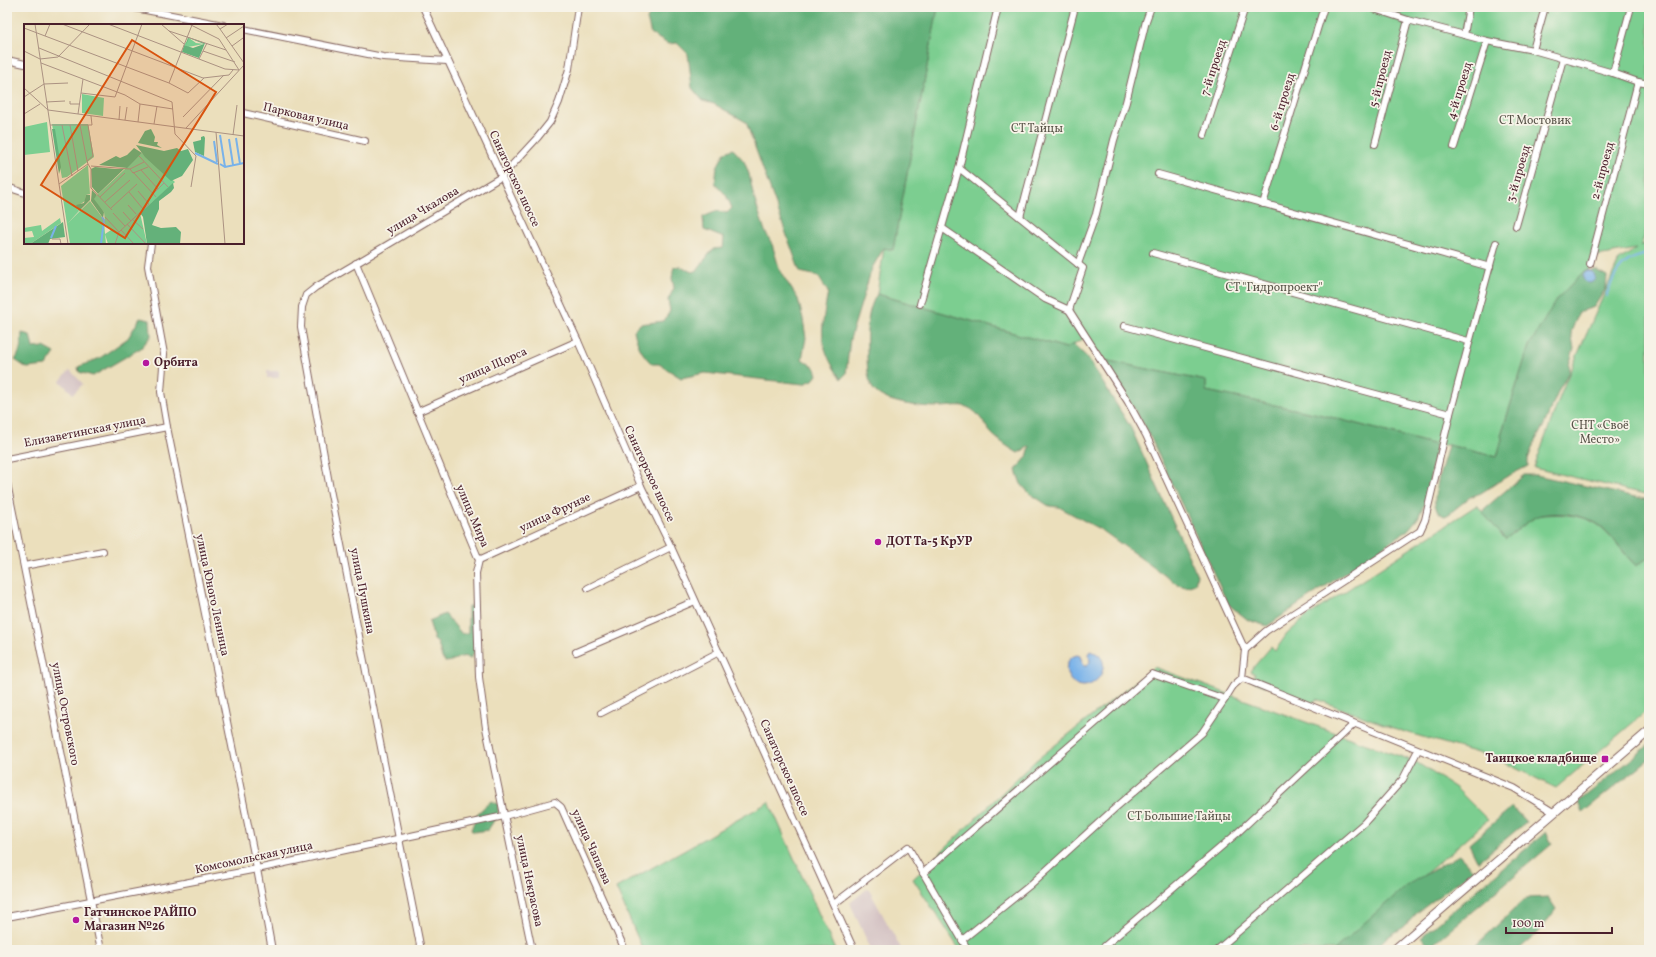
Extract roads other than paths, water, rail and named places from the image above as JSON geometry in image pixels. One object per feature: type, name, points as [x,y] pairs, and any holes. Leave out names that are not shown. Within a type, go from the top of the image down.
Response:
[{"type":"main road","points":[[1394,950],[1649,731]]},
{"type":"street","points":[[130,7],[218,24]]},
{"type":"street","name":"Санаторское шоссе","points":[[423,7],[578,341],[641,486],[671,547],[854,950]]},
{"type":"street","name":"улица Чкалова","points":[[356,263],[501,177],[550,122],[559,102],[569,69],[578,7]]},
{"type":"street","points":[[920,304],[959,168],[998,7]]},
{"type":"street","points":[[1020,217],[1075,7]]},
{"type":"street","points":[[1078,264],[1096,214],[1114,140],[1126,102],[1146,21],[1151,7]]},
{"type":"street","name":"7-й проезд","points":[[1204,135],[1245,7]]},
{"type":"street","name":"6-й проезд","points":[[1263,204],[1324,7]]},
{"type":"street","points":[[1368,7],[1408,20],[1487,41],[1533,50],[1613,72],[1638,82],[1649,84]]},
{"type":"street","points":[[1464,35],[1469,7]]},
{"type":"street","points":[[1533,50],[1545,7]]},
{"type":"street","points":[[1613,72],[1632,7]]},
{"type":"street","name":"5-й проезд","points":[[1375,144],[1408,20]]},
{"type":"street","points":[[244,29],[383,57],[447,61]]},
{"type":"street","name":"4-й проезд","points":[[1454,147],[1487,41]]},
{"type":"street","name":"3-й проезд","points":[[1516,226],[1563,59]]},
{"type":"street","points":[[7,60],[24,64]]},
{"type":"street","name":"2-й проезд","points":[[1590,264],[1638,82]]},
{"type":"street","name":"Парковая улица","points":[[244,113],[365,141]]},
{"type":"street","points":[[959,168],[1083,268],[1069,310]]},
{"type":"street","points":[[1158,174],[1490,267]]},
{"type":"street","points":[[7,187],[24,193]]},
{"type":"street","points":[[942,228],[1045,299],[1069,310],[1128,402],[1146,435],[1245,650],[1242,678],[1233,686],[1202,733],[1113,810],[1029,886],[962,940]]},
{"type":"street","points":[[1245,650],[1266,631],[1420,530],[1425,520],[1468,341],[1496,242]]},
{"type":"street","name":"улица Юного Ленинца","points":[[151,244],[148,266],[164,354],[161,392],[167,427],[257,869],[272,950]]},
{"type":"street","points":[[1153,253],[1468,341]]},
{"type":"street","name":"улица Мира","points":[[356,263],[479,560],[476,573],[479,677],[486,728],[504,816]]},
{"type":"street","name":"улица Пушкина","points":[[356,263],[316,287],[306,295],[302,307],[301,326],[330,489],[421,950]]},
{"type":"street","points":[[1124,326],[1450,414]]},
{"type":"street","name":"улица Щорса","points":[[417,412],[578,341]]},
{"type":"street","name":"Елизаветинская улица","points":[[7,459],[167,427]]},
{"type":"street","name":"улица Островского","points":[[7,482],[101,950]]},
{"type":"street","name":"улица Фрунзе","points":[[479,560],[641,486]]},
{"type":"street","points":[[588,588],[671,547]]},
{"type":"street","points":[[24,566],[103,551]]},
{"type":"street","points":[[576,652],[695,601]]},
{"type":"street","points":[[601,713],[719,652]]},
{"type":"street","points":[[923,873],[1152,674],[1225,699]]},
{"type":"street","points":[[1242,678],[1514,788],[1554,812]]},
{"type":"street","points":[[1100,950],[1235,835],[1354,724]]},
{"type":"street","points":[[1217,950],[1364,823],[1403,779],[1418,750]]},
{"type":"street","name":"улица Чапаева","points":[[504,816],[555,802],[560,807],[625,950]]},
{"type":"street","name":"Комсомольская улица","points":[[7,917],[92,902],[257,869],[504,816]]},
{"type":"street","name":"улица Некрасова","points":[[504,816],[532,950]]},
{"type":"street","points":[[834,904],[908,847],[968,950]]},
{"type":"water","points":[[1589,271],[1593,273],[1595,277],[1593,281],[1589,283],[1585,281],[1583,277],[1585,273]]},
{"type":"water","points":[[1091,651],[1098,655],[1102,660],[1102,672],[1094,682],[1089,685],[1076,685],[1068,677],[1068,661],[1077,655],[1080,656],[1084,666],[1087,666],[1090,662],[1089,654]]},
{"type":"waterway","points":[[1606,296],[1616,274],[1624,264],[1634,258],[1649,253]]},
{"type":"place","name":"Орбита","points":[[146,363]]},
{"type":"place","name":"ДОТ Та-5 КрУР","points":[[878,542]]},
{"type":"place","name":"Таицкое кладбище","points":[[1605,759]]},
{"type":"place","name":"Гатчинское РАЙПО Магазин №26","points":[[76,920]]},
{"type":"park label","name":"СТ Мостовик","points":[[1535,121]]},
{"type":"park label","name":"СТ Тайцы","points":[[1037,129]]},
{"type":"park label","name":"СТ \"Гидропроект\"","points":[[1274,288]]},
{"type":"park label","name":"СНТ «Своё Место»","points":[[1600,433]]},
{"type":"park label","name":"СТ Большие Тайцы","points":[[1179,817]]}]
